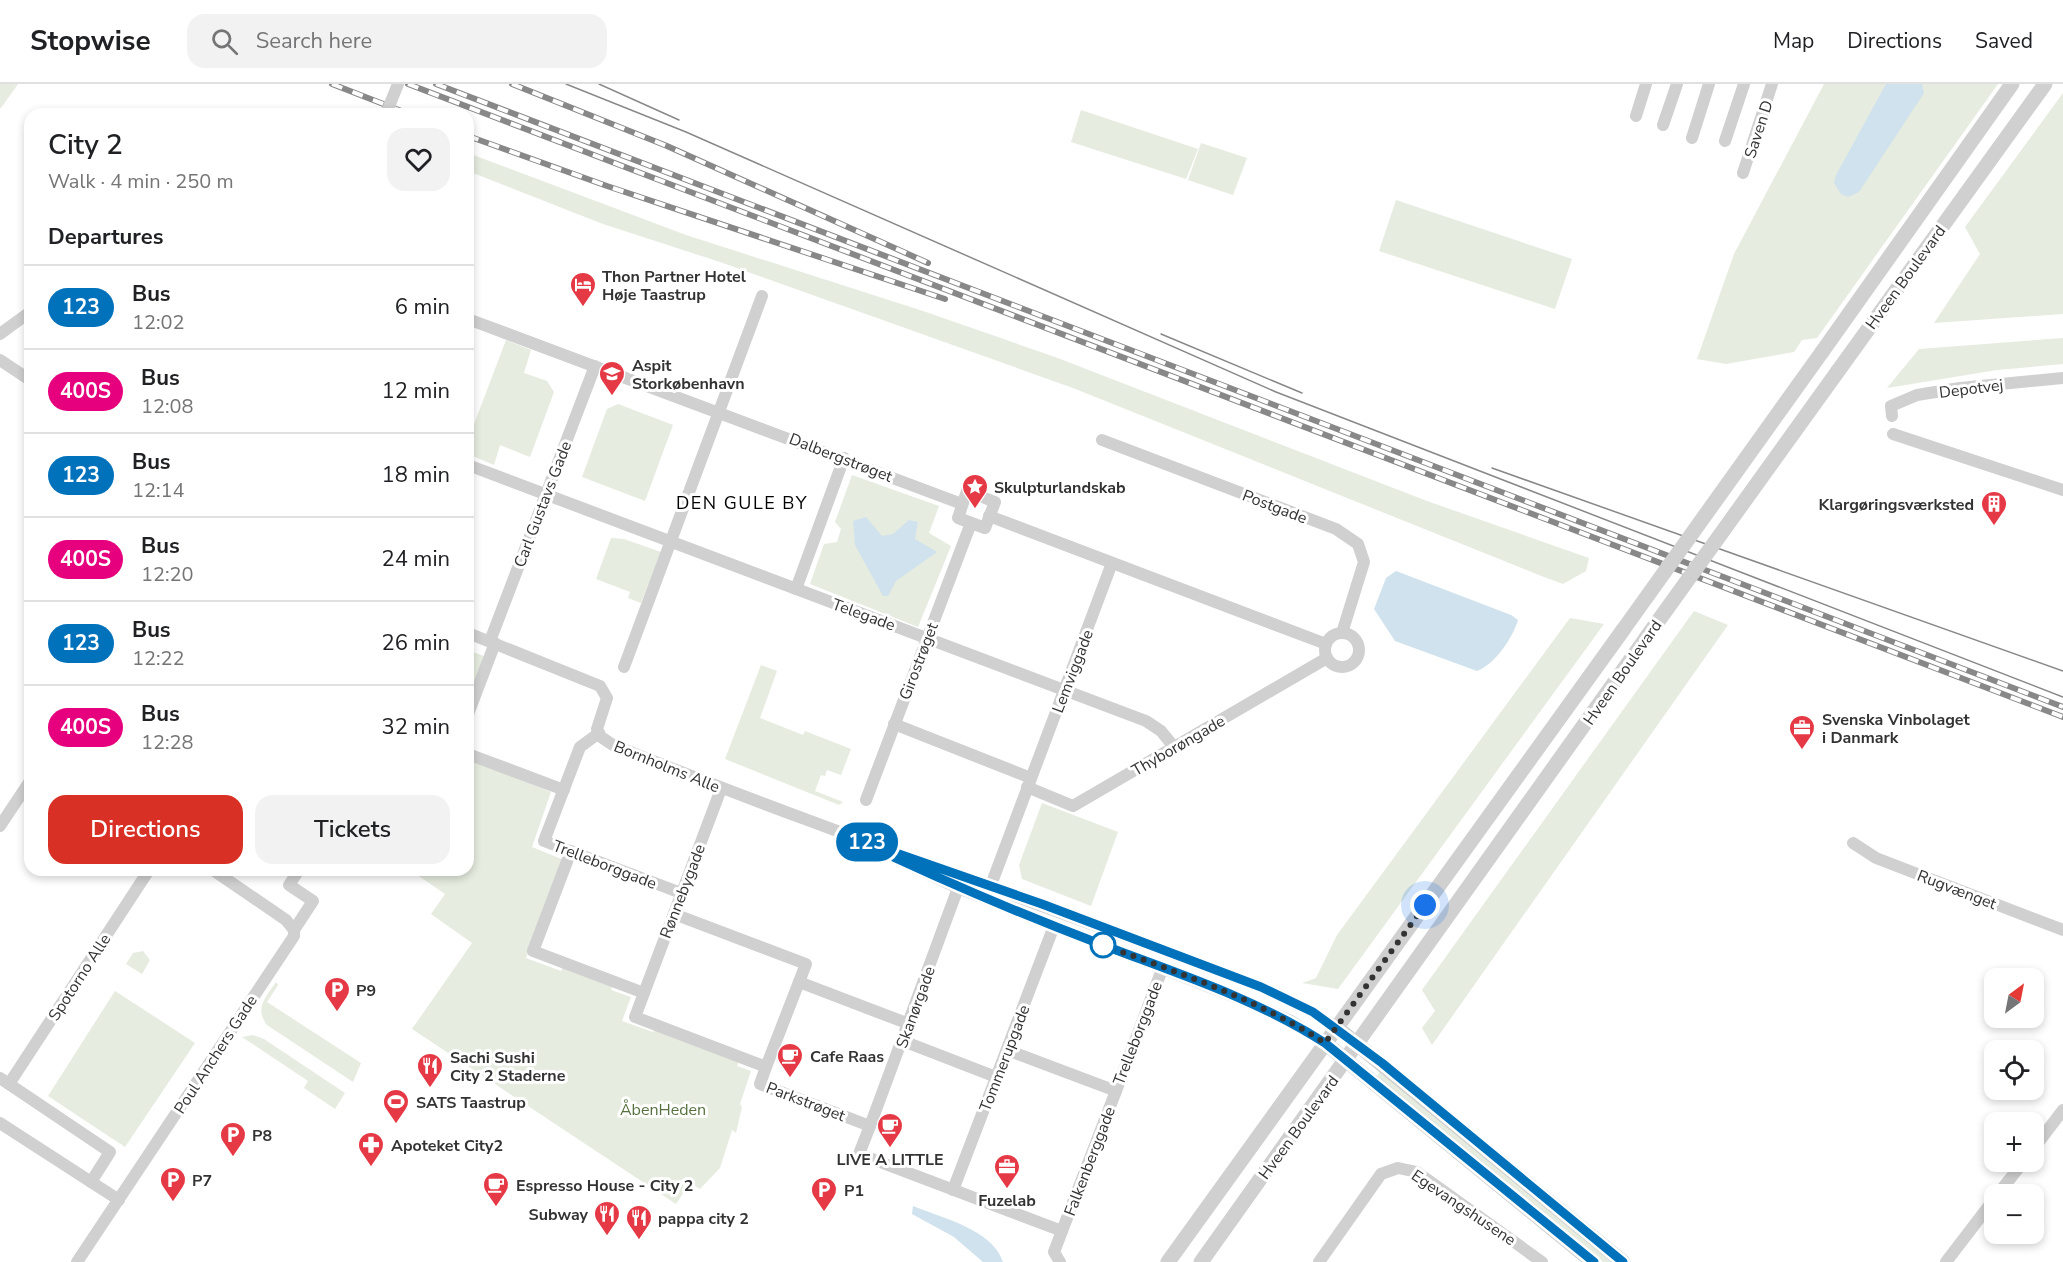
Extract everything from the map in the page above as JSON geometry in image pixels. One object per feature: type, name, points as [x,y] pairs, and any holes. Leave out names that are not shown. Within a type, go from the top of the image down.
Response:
[{"type":"street","points":[[388,108],[398,84]]},
{"type":"street","points":[[1636,116],[1646,84]]},
{"type":"street","points":[[1663,125],[1677,84]]},
{"type":"street","points":[[1692,138],[1709,84]]},
{"type":"street","name":"Saven D","points":[[1725,141],[1744,84]]},
{"type":"street","name":"Saven D","points":[[1743,173],[1772,84]]},
{"type":"street","name":"Hveen Boulevard","points":[[1168,1262],[2012,84]]},
{"type":"street","name":"Hveen Boulevard","points":[[1201,1262],[2045,84]]},
{"type":"street","points":[[624,667],[762,296]]},
{"type":"street","points":[[0,334],[24,316]]},
{"type":"street","name":"Dalbergstrøget","points":[[474,321],[963,504]]},
{"type":"street","points":[[0,360],[24,376]]},
{"type":"street","name":"Carl Gustavs Gade","points":[[492,642],[595,366]]},
{"type":"street","name":"Depotvej","points":[[1892,416],[1891,405],[1917,395],[2063,378]]},
{"type":"street","points":[[1893,434],[2063,490]]},
{"type":"street","name":"Postgade","points":[[1102,440],[1336,529],[1358,544],[1364,562],[1342,633]]},
{"type":"street","points":[[796,589],[844,458]]},
{"type":"street","name":"Telegade","points":[[474,467],[1146,721],[1161,731],[1174,747]]},
{"type":"street","points":[[967,491],[995,502],[989,516],[985,528],[957,518],[967,491]]},
{"type":"street","points":[[989,516],[1326,644]]},
{"type":"street","name":"Girostrøget","points":[[866,800],[972,523]]},
{"type":"street","name":"Lemviggade","points":[[986,899],[1112,563]]},
{"type":"street","points":[[1342,633],[1356,640],[1359,651],[1357,658],[1349,665],[1342,667],[1334,665],[1327,658],[1326,644],[1332,636],[1342,633]]},
{"type":"street","name":"Bornholms Alle","points":[[474,635],[600,686],[607,698],[598,724],[599,733],[612,746],[721,789],[990,885],[1261,987],[1300,1005],[1336,1027]]},
{"type":"street","points":[[474,696],[492,642]]},
{"type":"street","name":"Thyborøngade","points":[[1029,783],[1073,806],[1327,658]]},
{"type":"street","points":[[894,724],[1029,783]]},
{"type":"street","name":"Trelleborggade","points":[[599,733],[580,747],[544,841],[681,894]]},
{"type":"street","points":[[474,756],[564,790]]},
{"type":"street","name":"Rønnebygade","points":[[644,993],[721,789]]},
{"type":"street","points":[[0,826],[24,790]]},
{"type":"street","name":"Bornholms Alle","points":[[853,838],[958,888],[1291,1021],[1325,1043]]},
{"type":"street","name":"Rugvænget","points":[[1853,843],[1876,858],[2063,930]]},
{"type":"street","points":[[571,851],[533,951],[644,993]]},
{"type":"street","name":"Spotorno Alle","points":[[4,1081],[145,876]]},
{"type":"street","points":[[222,876],[286,920],[294,930],[313,901],[289,885],[295,876]]},
{"type":"street","name":"Skanørgade","points":[[870,1126],[958,888]]},
{"type":"street","points":[[674,914],[806,964],[766,1067]]},
{"type":"street","name":"Tommerupgade","points":[[953,1190],[1054,926]]},
{"type":"street","name":"Poul Anchers Gade","points":[[77,1262],[288,944],[294,930]]},
{"type":"street","name":"Trelleborggade","points":[[1007,1050],[1116,1091],[1162,968]]},
{"type":"street","points":[[799,982],[909,1024]]},
{"type":"street","name":"Parkstrøget","points":[[644,993],[634,1017],[766,1067],[760,1084],[870,1126]]},
{"type":"street","points":[[1336,1027],[1623,1262]]},
{"type":"street","points":[[903,1041],[996,1077]]},
{"type":"street","points":[[1325,1043],[1593,1262]]},
{"type":"street","points":[[4,1081],[110,1152],[91,1182]]},
{"type":"street","name":"Falkenberggade","points":[[1062,1231],[1116,1091]]},
{"type":"street","points":[[2044,1135],[2063,1110]]},
{"type":"street","points":[[0,1122],[119,1200]]},
{"type":"street","points":[[870,1126],[860,1154],[1062,1231],[1054,1252],[1060,1262]]},
{"type":"street","name":"Egevangshusene","points":[[1319,1262],[1381,1174],[1398,1168],[1417,1172],[1542,1262]]},
{"type":"street","points":[[2006,1184],[2015,1172]]},
{"type":"street","points":[[1946,1262],[1984,1212]]},
{"type":"green space","points":[[0,84],[18,84],[1,108],[0,108]]},
{"type":"green space","points":[[1824,84],[1998,84],[1817,338],[1802,340],[1794,352],[1726,364],[1697,359],[1734,254]]},
{"type":"green space","points":[[2063,93],[2063,314],[1934,323],[1980,254],[1965,227]]},
{"type":"green space","points":[[1081,110],[1198,149],[1186,179],[1071,142]]},
{"type":"green space","points":[[1201,143],[1247,158],[1233,195],[1188,180]]},
{"type":"green space","points":[[474,155],[686,235],[923,311],[1055,357],[1427,501],[1589,558],[1586,571],[1563,584],[1073,388],[723,263],[603,224],[474,173]]},
{"type":"green space","points":[[1396,200],[1572,259],[1555,309],[1379,251]]},
{"type":"green space","points":[[2063,338],[2063,364],[1997,370],[1887,388],[1919,349]]},
{"type":"green space","points":[[506,340],[531,350],[524,373],[547,381],[554,392],[530,457],[500,445],[494,465],[474,457],[474,424]]},
{"type":"green space","points":[[618,404],[673,425],[645,501],[582,477],[607,409]]},
{"type":"green space","points":[[852,475],[939,506],[929,533],[951,546],[918,627],[810,584],[824,544],[837,542],[841,529],[835,522]]},
{"type":"green space","points":[[611,538],[624,539],[661,552],[641,603],[628,598],[630,592],[596,579]]},
{"type":"green space","points":[[1694,611],[1728,625],[1432,1045],[1422,1028],[1435,1011],[1422,990]]},
{"type":"green space","points":[[1570,618],[1604,624],[1338,989],[1302,983],[1316,978],[1337,935]]},
{"type":"green space","points":[[474,652],[494,660],[474,712]]},
{"type":"green space","points":[[761,665],[777,671],[760,718],[803,735],[805,731],[851,749],[841,775],[827,770],[825,776],[821,775],[815,791],[843,802],[839,805],[725,759]]},
{"type":"green space","name":"ÅbenHeden","points":[[474,760],[551,792],[532,847],[564,860],[526,958],[561,971],[563,966],[613,984],[611,990],[631,997],[622,1021],[653,1032],[655,1029],[739,1061],[737,1066],[751,1071],[740,1104],[742,1107],[736,1133],[732,1130],[720,1168],[700,1189],[690,1183],[676,1204],[412,1029],[472,943],[431,914],[445,894],[419,876],[474,876]]},
{"type":"green space","points":[[1042,803],[1118,832],[1091,906],[1022,879],[1019,865]]},
{"type":"green space","points":[[143,951],[150,960],[142,974],[126,964],[133,953]]},
{"type":"green space","points":[[276,982],[278,985],[267,1002],[361,1063],[353,1082],[267,1025],[261,1008]]},
{"type":"green space","points":[[115,991],[195,1043],[125,1147],[48,1096]]},
{"type":"green space","points":[[253,1035],[264,1039],[345,1093],[335,1109],[304,1088],[308,1081],[242,1037]]},
{"type":"green space","points":[[1380,1071],[1614,1262],[1603,1262],[1377,1077]]},
{"type":"water","points":[[1886,84],[1922,84],[1924,93],[1859,192],[1848,197],[1841,194],[1834,183],[1836,175]]},
{"type":"water","points":[[866,517],[882,536],[893,534],[909,520],[918,522],[915,539],[937,552],[896,581],[888,596],[883,596],[855,545],[853,521]]},
{"type":"water","points":[[1396,571],[1511,615],[1518,620],[1512,635],[1496,657],[1477,671],[1395,641],[1374,609],[1386,578]]},
{"type":"water","points":[[913,1206],[951,1220],[977,1233],[997,1251],[1003,1262],[983,1262],[954,1237],[912,1214]]},
{"type":"tram line","points":[[566,84],[686,132],[1276,392],[2063,697]]},
{"type":"tram line","points":[[599,84],[679,120]]},
{"type":"tram line","points":[[1161,334],[1302,393]]},
{"type":"tram line","points":[[1492,468],[2063,671]]},
{"type":"railway","points":[[332,84],[394,108]]},
{"type":"railway","points":[[408,84],[471,108]]},
{"type":"railway","points":[[436,84],[2063,707]]},
{"type":"railway","points":[[512,84],[667,146],[928,263]]},
{"type":"railway","points":[[474,109],[2063,717]]},
{"type":"railway","points":[[474,138],[607,186],[945,299]]},
{"type":"bus line","name":"123","points":[[1594,1262],[1325,1043],[1291,1021],[958,888],[853,838],[1042,904],[1261,987],[1313,1012],[1382,1063],[1623,1262]]},
{"type":"place","name":"Thon Partner Hotel Høje Taastrup","points":[[583,308]]},
{"type":"place","name":"Aspit Storkøbenhavn","points":[[612,397]]},
{"type":"place","name":"Skulpturlandskab","points":[[975,510]]},
{"type":"place","name":"Klargøringsværksted","points":[[1994,527]]},
{"type":"place","name":"Svenska Vinbolaget i Danmark","points":[[1802,751]]},
{"type":"place","name":"P9","points":[[337,1013]]},
{"type":"place","name":"Cafe Raas","points":[[790,1079]]},
{"type":"place","name":"Sachi Sushi City 2 Staderne","points":[[430,1089]]},
{"type":"place","name":"SATS Taastrup","points":[[396,1125]]},
{"type":"place","name":"LIVE A LITTLE","points":[[890,1149]]},
{"type":"place","name":"P8","points":[[233,1158]]},
{"type":"place","name":"Apoteket City2","points":[[371,1168]]},
{"type":"place","name":"Fuzelab","points":[[1007,1190]]},
{"type":"place","name":"P7","points":[[173,1203]]},
{"type":"place","name":"Espresso House - City 2","points":[[496,1208]]},
{"type":"place","name":"P1","points":[[824,1213]]},
{"type":"place","name":"Subway","points":[[607,1237]]},
{"type":"place","name":"pappa city 2","points":[[639,1241]]},
{"type":"district","name":"DEN GULE BY","points":[[742,503]]},
{"type":"route","points":[[1103,945],[1098,943],[1255,1005],[1291,1021],[1325,1043],[1425,905]]}]
